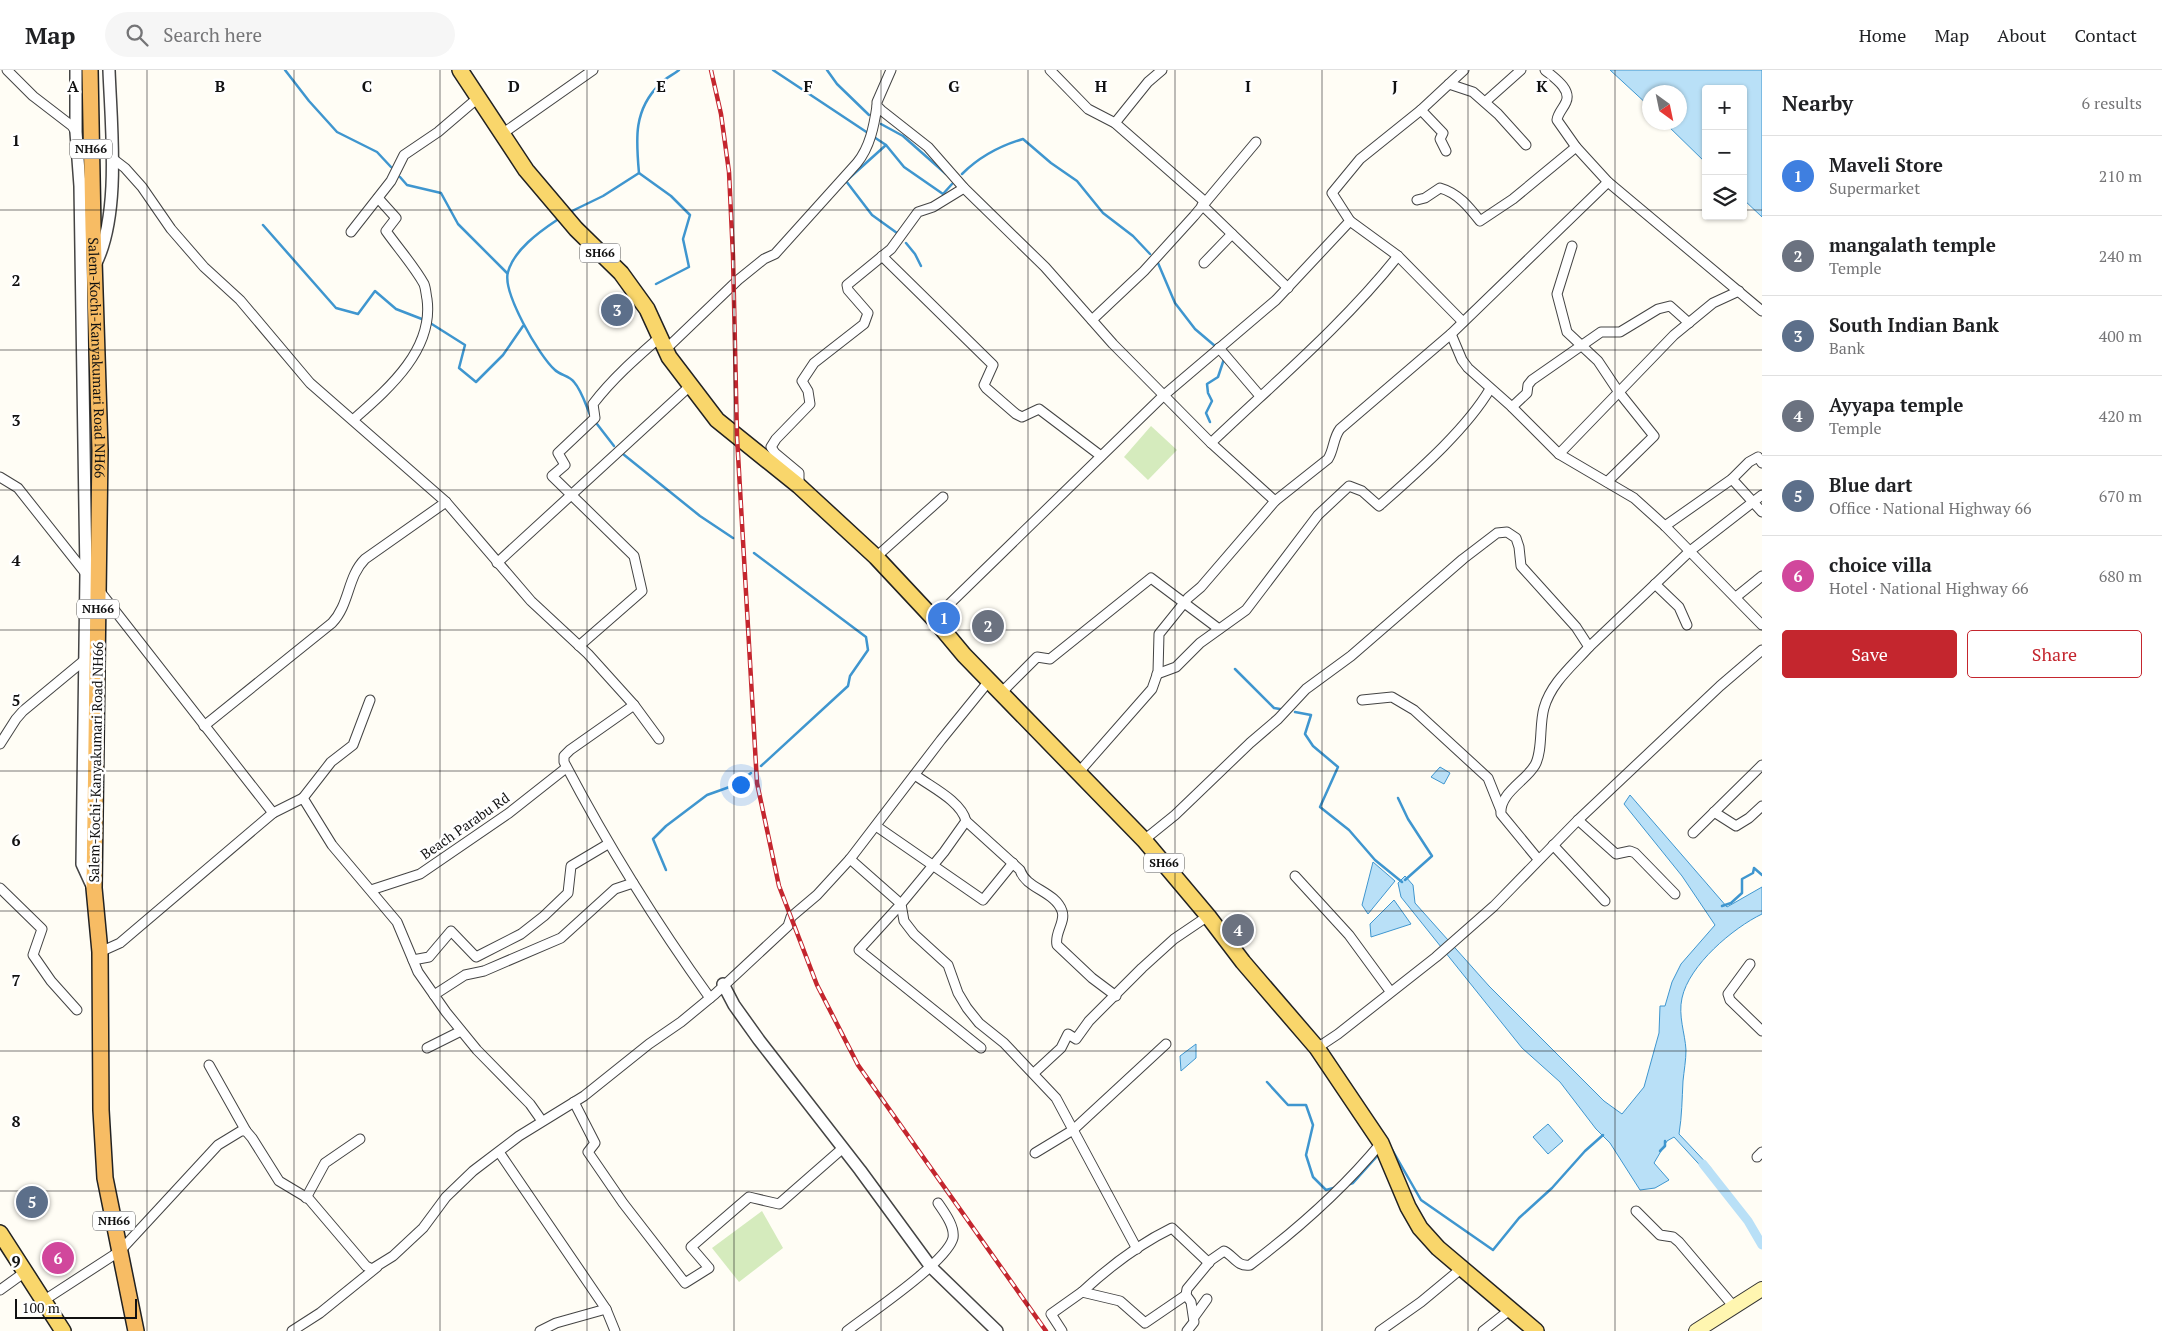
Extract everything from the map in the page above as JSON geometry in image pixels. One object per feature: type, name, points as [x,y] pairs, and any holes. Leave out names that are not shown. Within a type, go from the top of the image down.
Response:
[{"type":"highway","name":"Salem-Kochi-Kanyakumari Road NH66","points":[[90,70],[100,450],[94,888],[100,952],[103,1139],[105,1178],[136,1331]]},
{"type":"main road","name":"SH66","points":[[460,70],[526,170],[576,229],[621,273],[647,309],[669,357],[717,420],[799,486],[876,557],[989,681],[1144,840],[1208,916],[1243,962],[1317,1048],[1381,1143],[1408,1207],[1420,1228],[1438,1248],[1536,1331]]},
{"type":"main road","points":[[0,1233],[63,1331]]},
{"type":"main road","points":[[1696,1331],[1735,1308],[1762,1288]]},
{"type":"street","points":[[8,70],[76,132]]},
{"type":"street","points":[[76,70],[76,132],[80,186],[86,574],[82,864],[94,888]]},
{"type":"street","points":[[94,266],[103,249],[109,208],[112,158],[109,70]]},
{"type":"street","points":[[502,134],[593,70]]},
{"type":"street","points":[[579,646],[642,591],[634,556],[552,476],[565,465],[558,453],[595,418],[593,404],[604,389],[637,357],[663,343],[764,259],[775,254],[862,157],[874,127],[877,106],[890,70]]},
{"type":"street","points":[[1115,124],[1148,82],[1162,70]]},
{"type":"street","points":[[1463,322],[1398,256],[1350,221],[1332,193],[1360,159],[1421,110],[1464,70]]},
{"type":"street","points":[[1485,102],[1521,70]]},
{"type":"street","points":[[1545,70],[1563,86],[1567,94],[1567,100],[1557,117],[1576,147],[1608,182],[1762,311]]},
{"type":"street","points":[[1057,72],[1088,109],[1115,124],[1203,203],[1288,288]]},
{"type":"street","points":[[1449,84],[1473,92],[1526,145]]},
{"type":"street","points":[[351,232],[393,177],[404,155],[438,132],[479,97]]},
{"type":"street","points":[[877,106],[928,147],[964,188],[1045,267],[1163,396],[1275,501]]},
{"type":"street","points":[[1421,110],[1443,133],[1440,139],[1446,151]]},
{"type":"street","points":[[1092,320],[1144,271],[1256,142]]},
{"type":"street","points":[[1417,200],[1440,188],[1450,191],[1462,200],[1480,221],[1513,199],[1576,147]]},
{"type":"street","points":[[112,158],[122,165],[142,187],[171,228],[204,268],[240,300],[310,383],[354,419],[446,502],[531,601],[579,646],[634,705],[658,740]]},
{"type":"street","points":[[1079,772],[1152,690],[1157,674],[1159,634],[1183,604],[1275,501],[1328,459],[1340,429],[1451,334],[1608,182]]},
{"type":"street","points":[[799,486],[799,473],[775,453],[771,447],[776,439],[810,404],[808,391],[802,381],[814,362],[864,324],[868,313],[848,290],[848,285],[898,242],[918,212],[933,207],[964,188]]},
{"type":"street","points":[[354,419],[386,391],[413,357],[422,338],[428,312],[425,286],[386,231],[396,218],[378,198]]},
{"type":"street","points":[[934,619],[1163,396],[1288,288],[1350,221]]},
{"type":"street","points":[[1204,263],[1232,234]]},
{"type":"street","points":[[1572,246],[1557,294],[1567,332],[1598,361],[1618,391],[1654,436],[1607,482]]},
{"type":"street","points":[[882,256],[993,365],[984,384],[986,388],[1016,414],[1022,416],[1039,408],[1102,456]]},
{"type":"street","points":[[1211,443],[1342,319],[1378,281],[1398,256]]},
{"type":"street","points":[[1559,454],[1674,335],[1713,303],[1739,291]]},
{"type":"street","points":[[1512,407],[1527,393],[1528,385],[1532,380],[1601,332],[1620,332],[1665,306],[1670,306],[1677,310],[1689,323]]},
{"type":"street","points":[[1451,334],[1462,360],[1559,454],[1634,498],[1666,526],[1762,625]]},
{"type":"street","points":[[1220,348],[1260,396]]},
{"type":"street","points":[[497,563],[690,386]]},
{"type":"street","points":[[1157,674],[1176,667],[1200,642],[1246,610],[1318,515],[1349,486],[1362,491],[1379,506],[1456,432],[1484,400],[1490,388]]},
{"type":"street","points":[[1666,526],[1732,479],[1749,462],[1758,457],[1762,463]]},
{"type":"street","points":[[0,477],[18,488],[273,813]]},
{"type":"street","points":[[1732,479],[1762,512]]},
{"type":"street","points":[[1500,808],[1504,800],[1536,764],[1544,707],[1557,680],[1690,551],[1762,495]]},
{"type":"street","points":[[876,557],[943,497]]},
{"type":"street","points":[[204,726],[332,623],[343,610],[357,567],[446,502]]},
{"type":"street","points":[[1144,840],[1176,815],[1250,743],[1278,719],[1306,689],[1351,656],[1463,559],[1497,533],[1507,532],[1516,538],[1521,566],[1576,627],[1589,648]]},
{"type":"street","points":[[1736,597],[1762,576]]},
{"type":"street","points":[[1001,693],[1037,657],[1050,659],[1150,578],[1219,629]]},
{"type":"street","points":[[1655,584],[1678,607],[1687,625]]},
{"type":"street","points":[[0,744],[23,711],[97,650]]},
{"type":"street","points":[[1317,1048],[1338,1034],[1390,991],[1436,957],[1494,906],[1578,820],[1720,686],[1762,650]]},
{"type":"street","points":[[292,1331],[320,1313],[393,1256],[423,1228],[446,1197],[462,1181],[519,1136],[574,1102],[681,1022],[710,998],[788,926],[791,917],[817,894],[850,859],[989,681]]},
{"type":"street","points":[[1362,700],[1392,697],[1414,710],[1488,778],[1501,814],[1538,859]]},
{"type":"street","points":[[100,952],[120,943],[273,813],[303,798],[331,762],[353,745],[370,700]]},
{"type":"street","points":[[634,705],[570,750],[564,756],[564,762],[608,844],[673,947],[710,998]]},
{"type":"street","points":[[1692,833],[1762,765]]},
{"type":"street","name":"Beach Parabu Rd","points":[[371,890],[420,874],[509,813],[566,768]]},
{"type":"street","points":[[915,775],[951,801],[963,814],[966,822],[1013,863],[1020,870],[1022,877],[1055,900],[1062,908],[1064,916],[1057,934],[1057,945],[1096,982],[1116,996]]},
{"type":"street","points":[[303,798],[332,844],[397,922],[422,978],[434,995],[461,1031],[493,1068],[530,1104],[542,1121]]},
{"type":"street","points":[[1714,812],[1736,826],[1749,818],[1762,806]]},
{"type":"street","points":[[1578,820],[1616,854],[1630,851],[1634,853],[1675,894]]},
{"type":"street","points":[[966,822],[901,904],[859,950],[981,1048]]},
{"type":"street","points":[[876,826],[983,900],[1013,863]]},
{"type":"street","points":[[413,960],[429,957],[451,931],[476,956],[520,934],[544,916],[568,894],[571,866],[608,844]]},
{"type":"street","points":[[1553,845],[1605,901]]},
{"type":"street","points":[[850,859],[901,904],[904,922],[948,966],[958,993],[979,1023],[1004,1043],[1056,1098],[1137,1249]]},
{"type":"street","points":[[1294,876],[1348,935],[1390,991]]},
{"type":"street","points":[[434,995],[465,975],[484,971],[562,938],[615,889],[633,883]]},
{"type":"street","points":[[0,888],[42,929],[33,954],[51,981],[77,1010]]},
{"type":"street","points":[[1034,1073],[1061,1048],[1068,1034],[1076,1040],[1089,1021],[1174,939],[1208,916]]},
{"type":"street","points":[[1750,964],[1728,994],[1730,1000],[1762,1031]]},
{"type":"street","points":[[723,984],[737,1010],[931,1267],[997,1331]]},
{"type":"street","points":[[427,1048],[461,1031]]},
{"type":"street","points":[[1035,1153],[1073,1130],[1166,1044]]},
{"type":"street","points":[[210,1065],[246,1131],[279,1181],[306,1198],[366,1266],[372,1269],[377,1267]]},
{"type":"street","points":[[574,1102],[595,1143],[588,1152],[685,1283],[709,1268],[691,1247],[749,1197],[779,1204],[843,1148]]},
{"type":"street","points":[[44,1301],[120,1251],[218,1145],[241,1131],[246,1131]]},
{"type":"street","points":[[306,1198],[325,1163],[360,1139]]},
{"type":"street","points":[[1082,1292],[1120,1301],[1146,1324],[1186,1295],[1190,1283],[1209,1263],[1224,1251],[1243,1266],[1250,1265],[1284,1240],[1348,1180],[1381,1143]]},
{"type":"street","points":[[499,1152],[606,1309],[615,1331]]},
{"type":"street","points":[[847,1331],[931,1267],[953,1239],[951,1224],[938,1203]]},
{"type":"street","points":[[1636,1211],[1654,1231],[1660,1235],[1673,1236],[1735,1308]]},
{"type":"street","points":[[1062,1331],[1051,1314],[1082,1292],[1103,1272],[1150,1238],[1172,1228],[1209,1263]]},
{"type":"street","points":[[1380,1331],[1421,1302],[1462,1268]]},
{"type":"street","points":[[0,1290],[25,1272]]},
{"type":"street","points":[[1186,1295],[1191,1302],[1194,1316],[1194,1322],[1187,1331]]},
{"type":"street","points":[[1194,1316],[1207,1299]]},
{"type":"street","points":[[540,1331],[556,1323],[606,1309]]},
{"type":"street","points":[[1483,1331],[1511,1309]]},
{"type":"green space","points":[[1151,426],[1177,450],[1148,480],[1124,457]]},
{"type":"green space","points":[[762,1211],[783,1248],[739,1282],[712,1248]]},
{"type":"water","points":[[1610,70],[1762,70],[1762,217],[1747,203],[1747,85],[1702,85],[1702,159],[1672,130],[1687,130],[1687,85],[1642,85],[1642,100]]},
{"type":"water","points":[[1440,767],[1450,773],[1444,784],[1431,777]]},
{"type":"water","points":[[1630,795],[1727,907],[1762,887],[1762,914],[1738,928],[1714,949],[1693,973],[1686,985],[1682,998],[1681,1018],[1686,1050],[1679,1134],[1712,1169],[1708,1174],[1674,1137],[1667,1141],[1654,1163],[1669,1180],[1655,1188],[1640,1190],[1610,1143],[1596,1129],[1560,1082],[1522,1048],[1401,897],[1398,883],[1405,876],[1413,885],[1415,903],[1489,986],[1604,1101],[1622,1114],[1644,1087],[1659,1033],[1660,1006],[1665,1006],[1672,982],[1681,964],[1715,925],[1682,876],[1624,804]]},
{"type":"water","points":[[1373,862],[1395,881],[1368,914],[1362,905]]},
{"type":"water","points":[[1394,900],[1411,924],[1371,937],[1370,924]]},
{"type":"water","points":[[1196,1044],[1196,1058],[1181,1071],[1180,1056]]},
{"type":"water","points":[[1548,1124],[1563,1141],[1548,1154],[1533,1137]]},
{"type":"waterway","points":[[285,70],[309,101],[337,132],[377,152],[391,167]]},
{"type":"waterway","points":[[570,212],[603,196],[639,173],[637,137],[638,126],[645,104],[662,82],[679,70]]},
{"type":"waterway","points":[[773,70],[886,145],[904,167],[943,194],[952,184]]},
{"type":"waterway","points":[[827,70],[837,84],[869,115]]},
{"type":"waterway","points":[[881,124],[903,136],[946,174]]},
{"type":"waterway","points":[[962,174],[975,162],[990,153],[1023,139],[1051,163],[1077,181],[1103,213],[1133,236],[1150,254]]},
{"type":"waterway","points":[[886,145],[846,181],[872,215],[897,233]]},
{"type":"waterway","points":[[639,173],[671,196],[690,215],[683,239],[689,267],[656,284]]},
{"type":"waterway","points":[[400,177],[407,185],[441,193],[458,224],[507,273]]},
{"type":"waterway","points":[[557,220],[521,249],[511,264],[508,272],[508,281],[516,308],[540,352],[555,370],[570,378],[577,386],[591,417]]},
{"type":"waterway","points":[[263,225],[336,308],[358,314],[375,291],[396,309],[427,321],[465,345],[459,368],[476,382],[503,355],[523,326]]},
{"type":"waterway","points":[[906,243],[915,254],[921,266]]},
{"type":"waterway","points":[[1158,263],[1175,303],[1195,329],[1215,346]]},
{"type":"waterway","points":[[1210,422],[1206,413],[1212,401],[1208,393],[1207,384],[1218,377],[1224,359]]},
{"type":"waterway","points":[[597,424],[614,446]]},
{"type":"waterway","points":[[623,454],[700,516],[733,538]]},
{"type":"waterway","points":[[754,553],[866,637],[868,650],[850,676],[848,686],[761,766]]},
{"type":"waterway","points":[[1235,669],[1274,708],[1280,709]]},
{"type":"waterway","points":[[1295,712],[1311,715],[1305,734],[1313,746],[1338,767],[1320,807],[1349,830],[1375,860],[1402,882]]},
{"type":"waterway","points":[[666,870],[653,839],[666,826],[707,795],[735,785],[751,773]]},
{"type":"waterway","points":[[1398,798],[1408,819],[1432,856],[1405,880]]},
{"type":"waterway","points":[[1722,906],[1731,903],[1742,893],[1742,879],[1753,873],[1754,868],[1762,875]]},
{"type":"waterway","points":[[1267,1082],[1288,1105],[1306,1105],[1313,1125],[1306,1155],[1313,1177],[1326,1190],[1337,1187]]},
{"type":"waterway","points":[[1390,1146],[1421,1200],[1493,1250],[1519,1218],[1552,1188],[1585,1151],[1603,1135]]},
{"type":"waterway","points":[[1660,1151],[1665,1146],[1665,1141]]},
{"type":"waterway","points":[[1347,1185],[1353,1183],[1379,1154]]},
{"type":"waterway","points":[[1703,1164],[1748,1221],[1762,1245]]},
{"type":"railway","points":[[711,70],[721,114],[729,172],[737,437],[757,783],[779,886],[817,985],[858,1065],[1046,1331]]},
{"type":"place","name":"South Indian Bank","points":[[617,310]]},
{"type":"place","name":"Maveli Store","points":[[944,618]]},
{"type":"place","name":"mangalath temple","points":[[988,626]]},
{"type":"place","name":"Ayyapa temple","points":[[1238,930]]},
{"type":"place","name":"Blue dart","points":[[32,1202]]},
{"type":"place","name":"choice villa","points":[[58,1258]]}]
